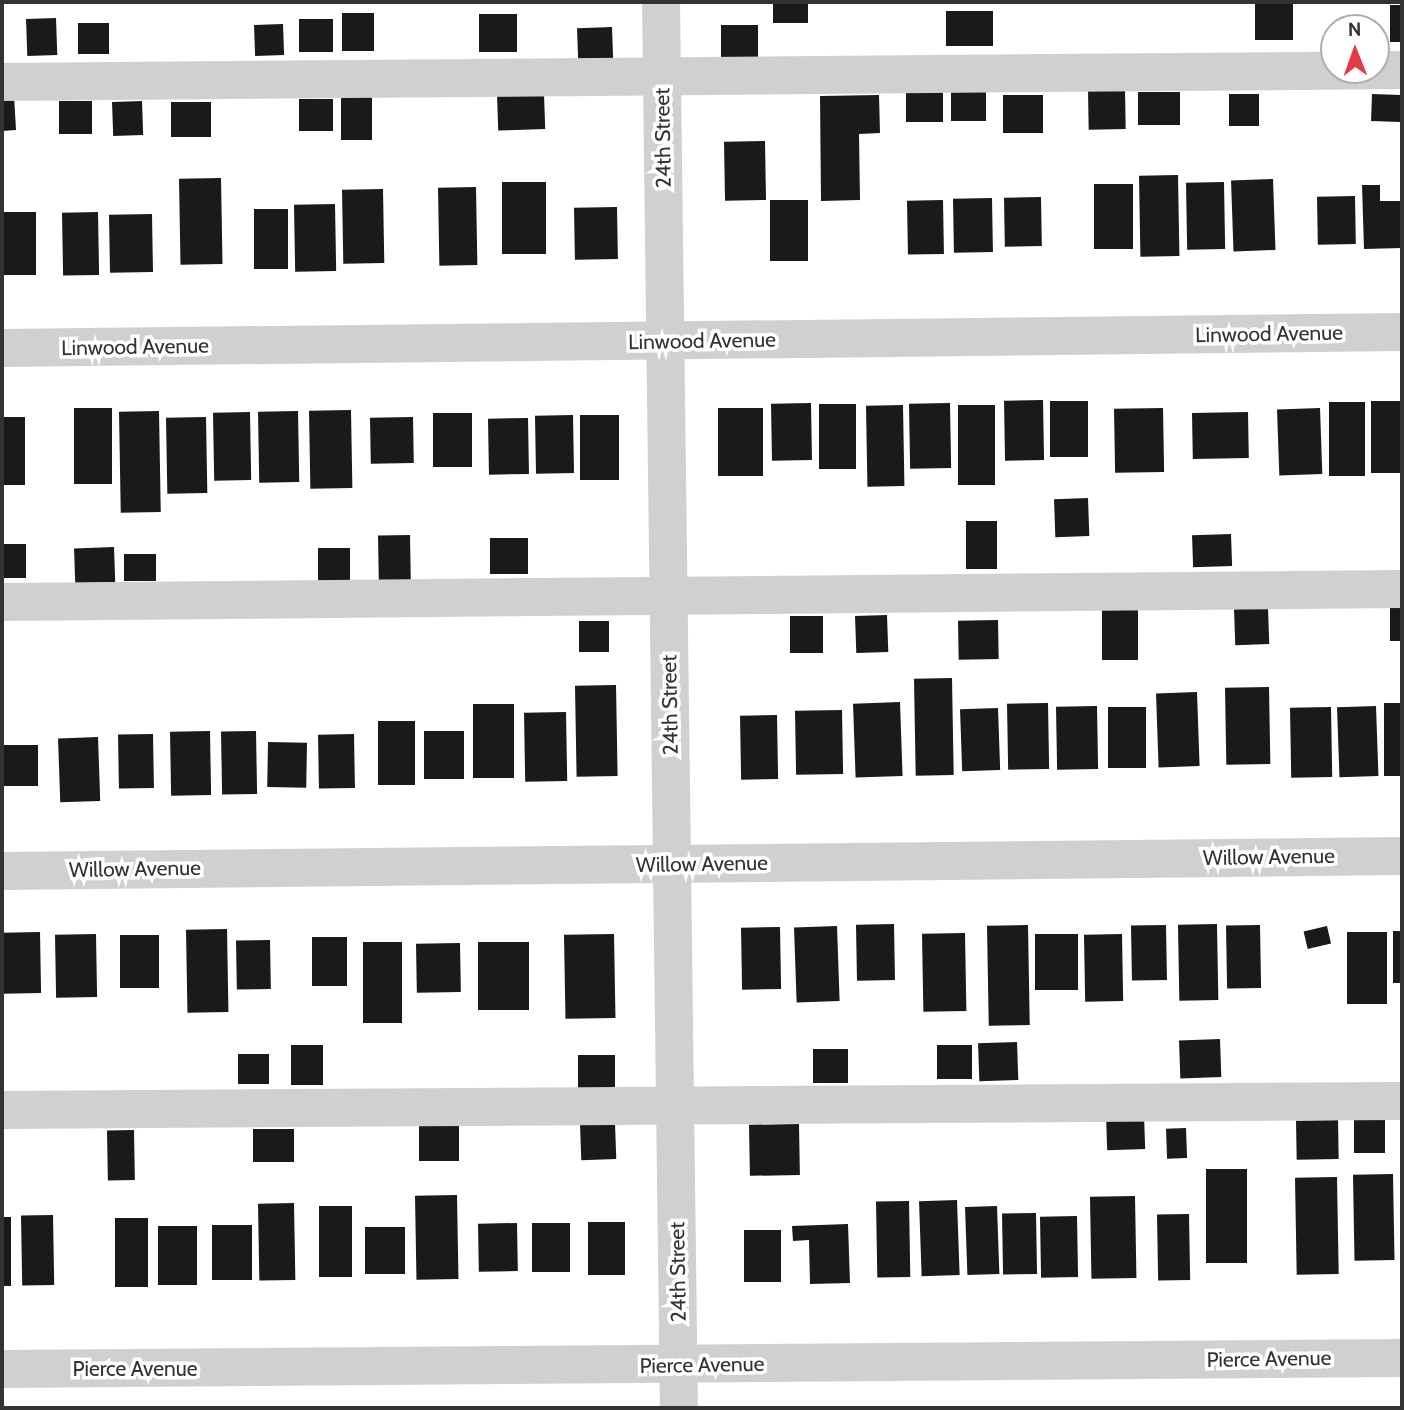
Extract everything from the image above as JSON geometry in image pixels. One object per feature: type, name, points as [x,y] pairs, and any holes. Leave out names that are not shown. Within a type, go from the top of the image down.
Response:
[{"type":"street","name":"24th Street","points":[[662,2],[679,1408]]},
{"type":"street","points":[[2,82],[1402,70]]},
{"type":"street","name":"Linwood Avenue","points":[[2,348],[1402,332]]},
{"type":"street","points":[[2,602],[1402,589]]},
{"type":"street","name":"Willow Avenue","points":[[2,871],[1402,856]]},
{"type":"street","points":[[2,1110],[676,1109],[1402,1101]]},
{"type":"street","name":"Pierce Avenue","points":[[2,1369],[679,1366],[1402,1358]]},
{"type":"building","points":[[773,2],[808,2],[808,23],[773,23]]},
{"type":"building","points":[[1255,2],[1293,2],[1293,40],[1255,40]]},
{"type":"building","points":[[1390,5],[1402,5],[1402,42],[1390,42]]},
{"type":"building","points":[[946,11],[993,11],[993,46],[946,46]]},
{"type":"building","points":[[342,13],[374,13],[374,51],[342,51]]},
{"type":"building","points":[[479,14],[517,14],[517,52],[479,52]]},
{"type":"building","points":[[56,18],[57,55],[27,56],[26,19]]},
{"type":"building","points":[[299,19],[333,19],[333,52],[299,52]]},
{"type":"building","points":[[78,23],[109,23],[109,54],[78,54]]},
{"type":"building","points":[[283,24],[284,55],[255,56],[254,25]]},
{"type":"building","points":[[721,25],[758,25],[758,58],[721,58]]},
{"type":"building","points":[[612,27],[613,58],[578,59],[577,28]]},
{"type":"building","points":[[1125,89],[1126,129],[1089,130],[1088,90]]},
{"type":"building","points":[[951,90],[986,90],[986,121],[951,121]]},
{"type":"building","points":[[906,92],[943,92],[943,122],[906,122]]},
{"type":"building","points":[[1138,92],[1180,92],[1180,125],[1138,125]]},
{"type":"building","points":[[341,93],[372,93],[372,140],[341,140]]},
{"type":"building","points":[[544,94],[545,129],[498,131],[497,96]]},
{"type":"building","points":[[1229,94],[1259,94],[1259,126],[1229,126]]},
{"type":"building","points":[[1372,94],[1401,95],[1400,122],[1371,121]]},
{"type":"building","points":[[2,95],[14,95],[16,130],[2,131]]},
{"type":"building","points":[[879,95],[880,133],[859,134],[860,200],[821,201],[820,96]]},
{"type":"building","points":[[1003,95],[1043,95],[1043,133],[1003,133]]},
{"type":"building","points":[[299,99],[333,99],[333,131],[299,131]]},
{"type":"building","points":[[59,101],[92,101],[92,134],[59,134]]},
{"type":"building","points":[[142,101],[143,135],[113,136],[112,102]]},
{"type":"building","points":[[171,102],[211,102],[211,137],[171,137]]},
{"type":"building","points":[[765,141],[766,200],[725,201],[724,142]]},
{"type":"building","points":[[1178,175],[1179,256],[1140,257],[1139,176]]},
{"type":"building","points":[[221,178],[223,264],[181,265],[179,179]]},
{"type":"building","points":[[1273,179],[1275,250],[1234,251],[1231,180]]},
{"type":"building","points":[[502,182],[546,182],[546,254],[502,254]]},
{"type":"building","points":[[1224,182],[1225,249],[1187,250],[1186,183]]},
{"type":"building","points":[[1094,184],[1133,184],[1133,249],[1094,249]]},
{"type":"building","points":[[1362,185],[1380,185],[1380,201],[1401,201],[1402,248],[1364,249]]},
{"type":"building","points":[[476,187],[477,265],[439,266],[438,188]]},
{"type":"building","points":[[383,189],[384,263],[343,264],[342,190]]},
{"type":"building","points":[[1355,196],[1356,244],[1318,245],[1317,197]]},
{"type":"building","points":[[1041,197],[1042,246],[1005,247],[1004,198]]},
{"type":"building","points":[[992,198],[993,252],[954,253],[953,199]]},
{"type":"building","points":[[770,200],[808,200],[808,261],[770,261]]},
{"type":"building","points":[[943,200],[944,254],[908,255],[907,201]]},
{"type":"building","points":[[335,204],[336,271],[295,272],[294,205]]},
{"type":"building","points":[[617,207],[618,259],[575,260],[574,208]]},
{"type":"building","points":[[254,209],[288,209],[288,269],[254,269]]},
{"type":"building","points":[[2,212],[36,212],[36,275],[2,275]]},
{"type":"building","points":[[98,212],[99,275],[63,276],[62,213]]},
{"type":"building","points":[[152,214],[153,272],[110,273],[109,215]]},
{"type":"building","points":[[1043,400],[1044,460],[1005,461],[1004,401]]},
{"type":"building","points":[[1050,401],[1088,401],[1088,457],[1050,457]]},
{"type":"building","points":[[1371,401],[1402,401],[1402,473],[1371,473]]},
{"type":"building","points":[[1329,402],[1365,402],[1365,476],[1329,476]]},
{"type":"building","points":[[811,403],[812,460],[772,461],[771,404]]},
{"type":"building","points":[[950,403],[951,468],[910,469],[909,404]]},
{"type":"building","points":[[819,404],[856,404],[856,469],[819,469]]},
{"type":"building","points":[[903,405],[904,486],[867,487],[866,406]]},
{"type":"building","points":[[958,405],[995,405],[995,485],[958,485]]},
{"type":"building","points":[[74,408],[112,408],[112,484],[74,484]]},
{"type":"building","points":[[718,408],[763,408],[763,476],[718,476]]},
{"type":"building","points":[[1163,408],[1164,472],[1115,473],[1114,409]]},
{"type":"building","points":[[1320,408],[1322,474],[1279,475],[1277,410]]},
{"type":"building","points":[[351,410],[352,488],[310,489],[309,411]]},
{"type":"building","points":[[159,411],[161,512],[121,513],[119,412]]},
{"type":"building","points":[[298,411],[299,482],[259,483],[258,412]]},
{"type":"building","points":[[250,412],[251,480],[214,481],[213,413]]},
{"type":"building","points":[[1248,412],[1249,458],[1193,459],[1192,413]]},
{"type":"building","points":[[433,413],[472,413],[472,467],[433,467]]},
{"type":"building","points":[[573,415],[574,473],[536,474],[535,416]]},
{"type":"building","points":[[580,415],[619,415],[619,480],[580,480]]},
{"type":"building","points":[[2,417],[25,417],[25,485],[2,485]]},
{"type":"building","points":[[206,417],[207,493],[167,494],[166,418]]},
{"type":"building","points":[[413,417],[414,463],[371,464],[370,418]]},
{"type":"building","points":[[528,418],[529,474],[489,475],[488,419]]},
{"type":"building","points":[[1088,498],[1089,536],[1055,537],[1054,499]]},
{"type":"building","points":[[966,521],[997,521],[997,569],[966,569]]},
{"type":"building","points":[[1231,534],[1232,566],[1193,567],[1192,535]]},
{"type":"building","points":[[410,535],[411,580],[379,581],[378,536]]},
{"type":"building","points":[[490,538],[528,538],[528,574],[490,574]]},
{"type":"building","points":[[2,544],[26,544],[26,578],[2,578]]},
{"type":"building","points":[[114,547],[115,582],[75,583],[74,548]]},
{"type":"building","points":[[318,548],[350,548],[350,581],[318,581]]},
{"type":"building","points":[[124,554],[156,554],[156,581],[124,581]]},
{"type":"building","points":[[1390,607],[1402,607],[1402,641],[1390,641]]},
{"type":"building","points":[[1268,608],[1269,644],[1235,645],[1234,609]]},
{"type":"building","points":[[1102,609],[1138,609],[1138,660],[1102,660]]},
{"type":"building","points":[[887,615],[888,652],[856,653],[855,616]]},
{"type":"building","points":[[790,616],[823,616],[823,653],[790,653]]},
{"type":"building","points":[[998,620],[999,659],[959,660],[958,621]]},
{"type":"building","points":[[579,621],[609,621],[609,652],[579,652]]},
{"type":"building","points":[[952,678],[954,775],[916,776],[914,679]]},
{"type":"building","points":[[616,685],[618,776],[577,777],[575,686]]},
{"type":"building","points":[[1269,687],[1270,764],[1226,765],[1225,688]]},
{"type":"building","points":[[1197,692],[1200,766],[1159,767],[1156,693]]},
{"type":"building","points":[[900,702],[903,776],[856,778],[853,704]]},
{"type":"building","points":[[1048,703],[1049,769],[1008,770],[1007,704]]},
{"type":"building","points":[[1384,703],[1402,703],[1402,776],[1384,776]]},
{"type":"building","points":[[473,704],[514,704],[514,778],[473,778]]},
{"type":"building","points":[[1097,706],[1098,769],[1057,770],[1056,707]]},
{"type":"building","points":[[1376,706],[1378,776],[1339,777],[1337,707]]},
{"type":"building","points":[[1108,707],[1146,707],[1146,768],[1108,768]]},
{"type":"building","points":[[1331,707],[1332,777],[1291,778],[1290,708]]},
{"type":"building","points":[[998,708],[1000,770],[962,771],[960,709]]},
{"type":"building","points":[[842,710],[843,774],[796,775],[795,711]]},
{"type":"building","points":[[566,712],[567,781],[525,782],[524,713]]},
{"type":"building","points":[[777,715],[778,779],[741,780],[740,716]]},
{"type":"building","points":[[378,721],[415,721],[415,785],[378,785]]},
{"type":"building","points":[[210,731],[211,795],[171,796],[170,732]]},
{"type":"building","points":[[256,731],[257,794],[222,795],[221,732]]},
{"type":"building","points":[[424,731],[464,731],[464,779],[424,779]]},
{"type":"building","points":[[153,734],[154,788],[119,789],[118,735]]},
{"type":"building","points":[[354,734],[355,788],[319,789],[318,735]]},
{"type":"building","points":[[98,737],[100,801],[60,802],[58,738]]},
{"type":"building","points":[[268,742],[307,743],[306,788],[267,787]]},
{"type":"building","points":[[2,745],[38,745],[38,786],[2,786]]},
{"type":"building","points":[[894,924],[895,980],[857,981],[856,925]]},
{"type":"building","points":[[1217,924],[1218,1000],[1179,1001],[1178,925]]},
{"type":"building","points":[[1028,925],[1030,1025],[989,1026],[987,926]]},
{"type":"building","points":[[1166,925],[1167,980],[1132,981],[1131,926]]},
{"type":"building","points":[[1260,925],[1261,988],[1227,989],[1226,926]]},
{"type":"building","points":[[837,926],[840,1001],[797,1002],[794,928]]},
{"type":"building","points":[[1327,926],[1331,944],[1308,949],[1304,931]]},
{"type":"building","points":[[780,927],[781,989],[742,990],[741,928]]},
{"type":"building","points":[[227,929],[228,1012],[187,1013],[186,930]]},
{"type":"building","points":[[1393,931],[1402,931],[1402,983],[1393,983]]},
{"type":"building","points":[[40,932],[41,993],[3,994],[2,933]]},
{"type":"building","points":[[1347,932],[1387,932],[1387,1004],[1347,1004]]},
{"type":"building","points":[[965,933],[966,1011],[923,1012],[922,934]]},
{"type":"building","points":[[96,934],[97,997],[56,998],[55,935]]},
{"type":"building","points":[[614,934],[615,1018],[565,1019],[564,935]]},
{"type":"building","points":[[1035,934],[1078,934],[1078,990],[1035,990]]},
{"type":"building","points":[[1122,934],[1123,1001],[1085,1002],[1084,935]]},
{"type":"building","points":[[120,935],[159,935],[159,988],[120,988]]},
{"type":"building","points":[[312,937],[347,937],[347,986],[312,986]]},
{"type":"building","points":[[270,940],[271,989],[237,990],[236,941]]},
{"type":"building","points":[[363,942],[402,942],[402,1023],[363,1023]]},
{"type":"building","points":[[478,942],[529,942],[529,1010],[478,1010]]},
{"type":"building","points":[[460,943],[461,992],[417,993],[416,944]]},
{"type":"building","points":[[1220,1039],[1221,1077],[1180,1078],[1179,1040]]},
{"type":"building","points":[[1017,1042],[1018,1080],[979,1081],[978,1043]]},
{"type":"building","points":[[291,1045],[323,1045],[323,1085],[291,1085]]},
{"type":"building","points":[[937,1045],[972,1045],[972,1079],[937,1079]]},
{"type":"building","points":[[813,1049],[848,1049],[848,1083],[813,1083]]},
{"type":"building","points":[[238,1054],[269,1054],[269,1084],[238,1084]]},
{"type":"building","points":[[578,1055],[615,1055],[615,1091],[578,1091]]},
{"type":"building","points":[[1144,1115],[1145,1149],[1107,1150],[1106,1116]]},
{"type":"building","points":[[1338,1120],[1339,1159],[1297,1160],[1296,1121]]},
{"type":"building","points":[[1354,1120],[1385,1120],[1385,1153],[1354,1153]]},
{"type":"building","points":[[615,1123],[616,1159],[581,1160],[580,1124]]},
{"type":"building","points":[[799,1124],[800,1175],[750,1176],[749,1125]]},
{"type":"building","points":[[419,1126],[459,1126],[459,1161],[419,1161]]},
{"type":"building","points":[[1186,1128],[1187,1158],[1167,1159],[1166,1129]]},
{"type":"building","points":[[253,1129],[294,1129],[294,1162],[253,1162]]},
{"type":"building","points":[[107,1130],[134,1130],[135,1180],[108,1180]]},
{"type":"building","points":[[1206,1169],[1247,1169],[1247,1263],[1206,1263]]},
{"type":"building","points":[[1393,1174],[1395,1260],[1355,1261],[1353,1175]]},
{"type":"building","points":[[1337,1177],[1339,1274],[1297,1275],[1295,1178]]},
{"type":"building","points":[[457,1195],[458,1279],[416,1280],[415,1196]]},
{"type":"building","points":[[1135,1196],[1136,1278],[1091,1279],[1090,1197]]},
{"type":"building","points":[[957,1200],[960,1275],[922,1276],[919,1201]]},
{"type":"building","points":[[909,1201],[910,1277],[877,1278],[876,1202]]},
{"type":"building","points":[[294,1203],[295,1280],[259,1281],[258,1204]]},
{"type":"building","points":[[319,1206],[352,1206],[352,1277],[319,1277]]},
{"type":"building","points":[[997,1206],[999,1274],[967,1275],[965,1207]]},
{"type":"building","points":[[1036,1213],[1037,1274],[1003,1275],[1002,1214]]},
{"type":"building","points":[[1189,1214],[1190,1280],[1158,1281],[1157,1215]]},
{"type":"building","points":[[53,1215],[54,1285],[22,1286],[21,1216]]},
{"type":"building","points":[[1077,1216],[1078,1277],[1041,1278],[1040,1217]]},
{"type":"building","points":[[2,1217],[11,1217],[11,1286],[2,1286]]},
{"type":"building","points":[[115,1218],[148,1218],[148,1287],[115,1287]]},
{"type":"building","points":[[588,1222],[625,1222],[625,1275],[588,1275]]},
{"type":"building","points":[[517,1223],[518,1271],[479,1272],[478,1224]]},
{"type":"building","points":[[532,1223],[570,1223],[570,1272],[532,1272]]},
{"type":"building","points":[[848,1224],[850,1283],[810,1284],[809,1240],[793,1241],[792,1226]]},
{"type":"building","points":[[212,1225],[252,1225],[252,1280],[212,1280]]},
{"type":"building","points":[[158,1226],[197,1226],[197,1285],[158,1285]]},
{"type":"building","points":[[365,1227],[405,1227],[405,1274],[365,1274]]},
{"type":"building","points":[[744,1230],[781,1230],[781,1282],[744,1282]]}]
